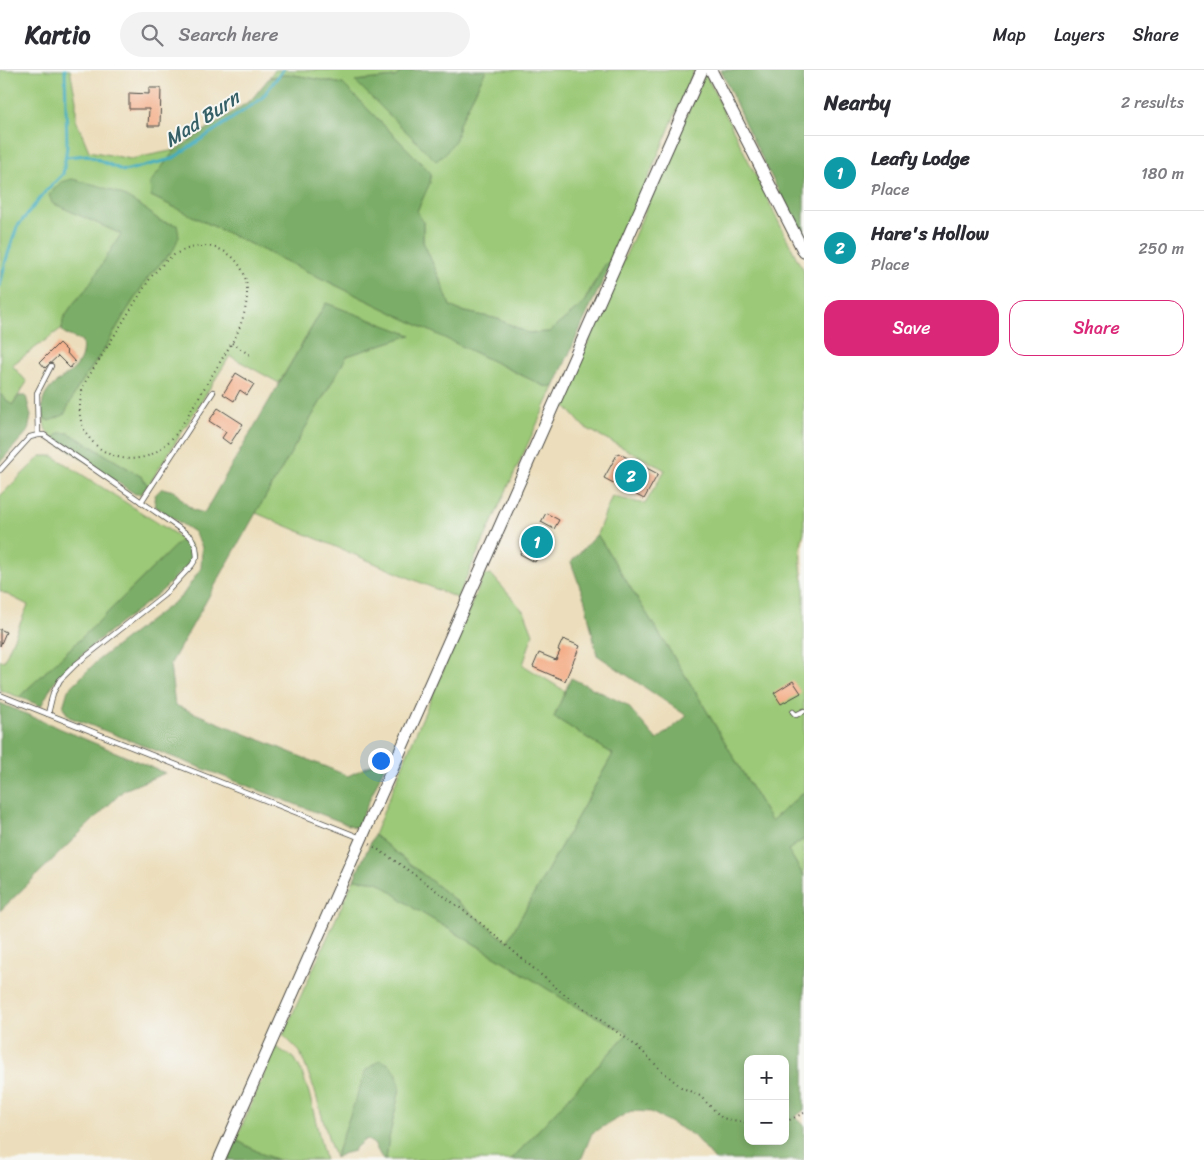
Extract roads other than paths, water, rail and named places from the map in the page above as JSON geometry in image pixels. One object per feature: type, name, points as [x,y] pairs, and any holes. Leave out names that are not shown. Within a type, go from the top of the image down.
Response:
[{"type":"street","points":[[219,1160],[702,70]]},
{"type":"street","points":[[711,70],[804,252]]},
{"type":"lane","points":[[38,435],[37,393],[51,366]]},
{"type":"lane","points":[[142,502],[213,392]]},
{"type":"lane","points":[[0,470],[30,437],[44,436],[191,537],[196,547],[197,557],[192,565],[164,595],[75,665],[60,680],[53,693],[48,714]]},
{"type":"lane","points":[[0,695],[362,838]]},
{"type":"lane","points":[[793,712],[796,716],[804,711]]},
{"type":"waterway","points":[[0,286],[17,227],[45,192],[63,174],[67,146],[65,70]]},
{"type":"waterway","name":"Mad Burn","points":[[66,157],[87,155],[124,171],[172,159],[261,99],[283,70]]},
{"type":"place","name":"Hare's Hollow","points":[[631,476]]},
{"type":"place","name":"Leafy Lodge","points":[[537,542]]}]
